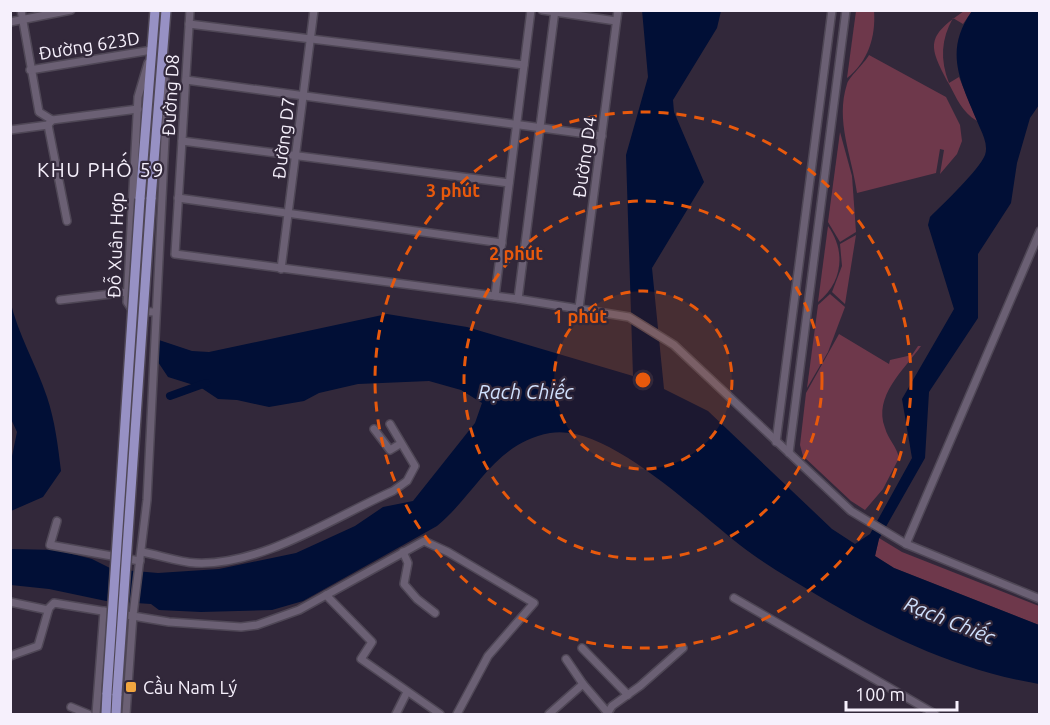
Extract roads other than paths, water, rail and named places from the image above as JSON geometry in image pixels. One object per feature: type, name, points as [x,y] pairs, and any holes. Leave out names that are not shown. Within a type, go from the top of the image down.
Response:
[{"type":"main road","name":"Đỗ Xuân Hợp","points":[[146,199],[155,10]]},
{"type":"main road","name":"Đỗ Xuân Hợp","points":[[146,199],[166,10]]},
{"type":"main road","points":[[106,714],[112,694],[146,199]]},
{"type":"main road","points":[[112,694],[116,714]]},
{"type":"street","points":[[21,10],[39,112],[48,121],[67,221]]},
{"type":"street","points":[[10,22],[71,10]]},
{"type":"street","name":"Đường D8","points":[[190,10],[175,254],[281,269]]},
{"type":"street","name":"Đường D7","points":[[281,269],[314,10]]},
{"type":"street","points":[[495,296],[531,10]]},
{"type":"street","points":[[542,10],[616,21]]},
{"type":"street","name":"Đường D4","points":[[579,308],[618,10]]},
{"type":"street","points":[[776,442],[832,10]]},
{"type":"street","points":[[789,453],[846,10]]},
{"type":"street","points":[[518,299],[555,11]]},
{"type":"street","points":[[189,24],[524,65]]},
{"type":"street","name":"Đường 623D","points":[[30,70],[152,50]]},
{"type":"street","name":"Đỗ Xuân Hợp","points":[[152,50],[138,109],[128,292],[129,308],[155,312]]},
{"type":"street","name":"Đỗ Xuân Hợp","points":[[134,615],[147,500],[167,98],[162,52]]},
{"type":"street","points":[[186,80],[602,136]]},
{"type":"street","points":[[10,130],[48,121],[138,109]]},
{"type":"street","points":[[818,119],[832,122]]},
{"type":"street","points":[[182,141],[509,183]]},
{"type":"street","points":[[178,198],[502,243]]},
{"type":"street","points":[[906,544],[1040,231]]},
{"type":"street","points":[[281,269],[518,299],[629,317],[662,335],[844,506],[906,544],[1040,599]]},
{"type":"street","points":[[60,300],[128,292]]},
{"type":"street","points":[[795,298],[808,301]]},
{"type":"street","points":[[142,552],[195,563],[228,561],[270,549],[403,486],[411,477],[416,466],[400,444],[390,424]]},
{"type":"street","points":[[374,429],[390,450],[400,444]]},
{"type":"street","points":[[57,521],[50,545],[140,561]]},
{"type":"street","points":[[10,656],[38,646],[48,610],[54,603],[169,622],[242,627],[285,616],[424,541],[448,552],[534,603],[489,656],[457,714]]},
{"type":"street","points":[[403,552],[408,563],[404,584],[417,599],[435,612]]},
{"type":"street","points":[[326,595],[372,642],[361,659],[440,714]]},
{"type":"street","points":[[734,598],[935,714]]},
{"type":"street","points":[[10,602],[48,610]]},
{"type":"street","points":[[96,714],[104,611]]},
{"type":"street","points":[[126,714],[134,615]]},
{"type":"street","points":[[582,648],[628,695]]},
{"type":"street","points":[[566,659],[607,714],[682,648]]},
{"type":"street","points":[[549,714],[584,684]]},
{"type":"street","points":[[396,714],[407,692]]},
{"type":"street","points":[[70,707],[88,714]]},
{"type":"water","name":"Rạch Chiếc","points":[[642,10],[721,11],[717,28],[673,100],[674,112],[704,182],[652,268],[664,389],[708,411],[832,529],[855,544],[870,534],[912,458],[902,399],[954,309],[928,225],[930,217],[968,178],[986,152],[984,138],[958,69],[958,41],[963,26],[972,11],[1039,11],[1039,105],[1030,118],[1017,163],[1011,203],[978,254],[978,318],[929,392],[925,458],[879,539],[875,556],[894,568],[1039,625],[1039,684],[952,661],[870,624],[760,560],[656,477],[628,458],[600,443],[574,434],[550,433],[514,447],[487,471],[437,526],[303,601],[272,610],[201,612],[159,610],[151,604],[106,601],[49,589],[11,585],[11,549],[56,550],[92,559],[112,569],[158,573],[219,569],[296,553],[355,526],[383,507],[413,501],[475,423],[482,403],[461,390],[429,381],[358,384],[319,393],[304,401],[269,407],[237,400],[218,399],[200,387],[168,377],[158,362],[159,340],[192,351],[209,352],[387,314],[467,327],[633,376],[626,155],[648,77]]},
{"type":"water","points":[[10,300],[50,406],[61,471],[43,497],[11,511],[11,461],[17,432],[11,419]]},
{"type":"waterway","points":[[170,396],[206,383]]},
{"type":"place","name":"Cầu Nam Lý","points":[[131,687]]},
{"type":"district","name":"KHU PHỐ 59","points":[[101,169]]}]
